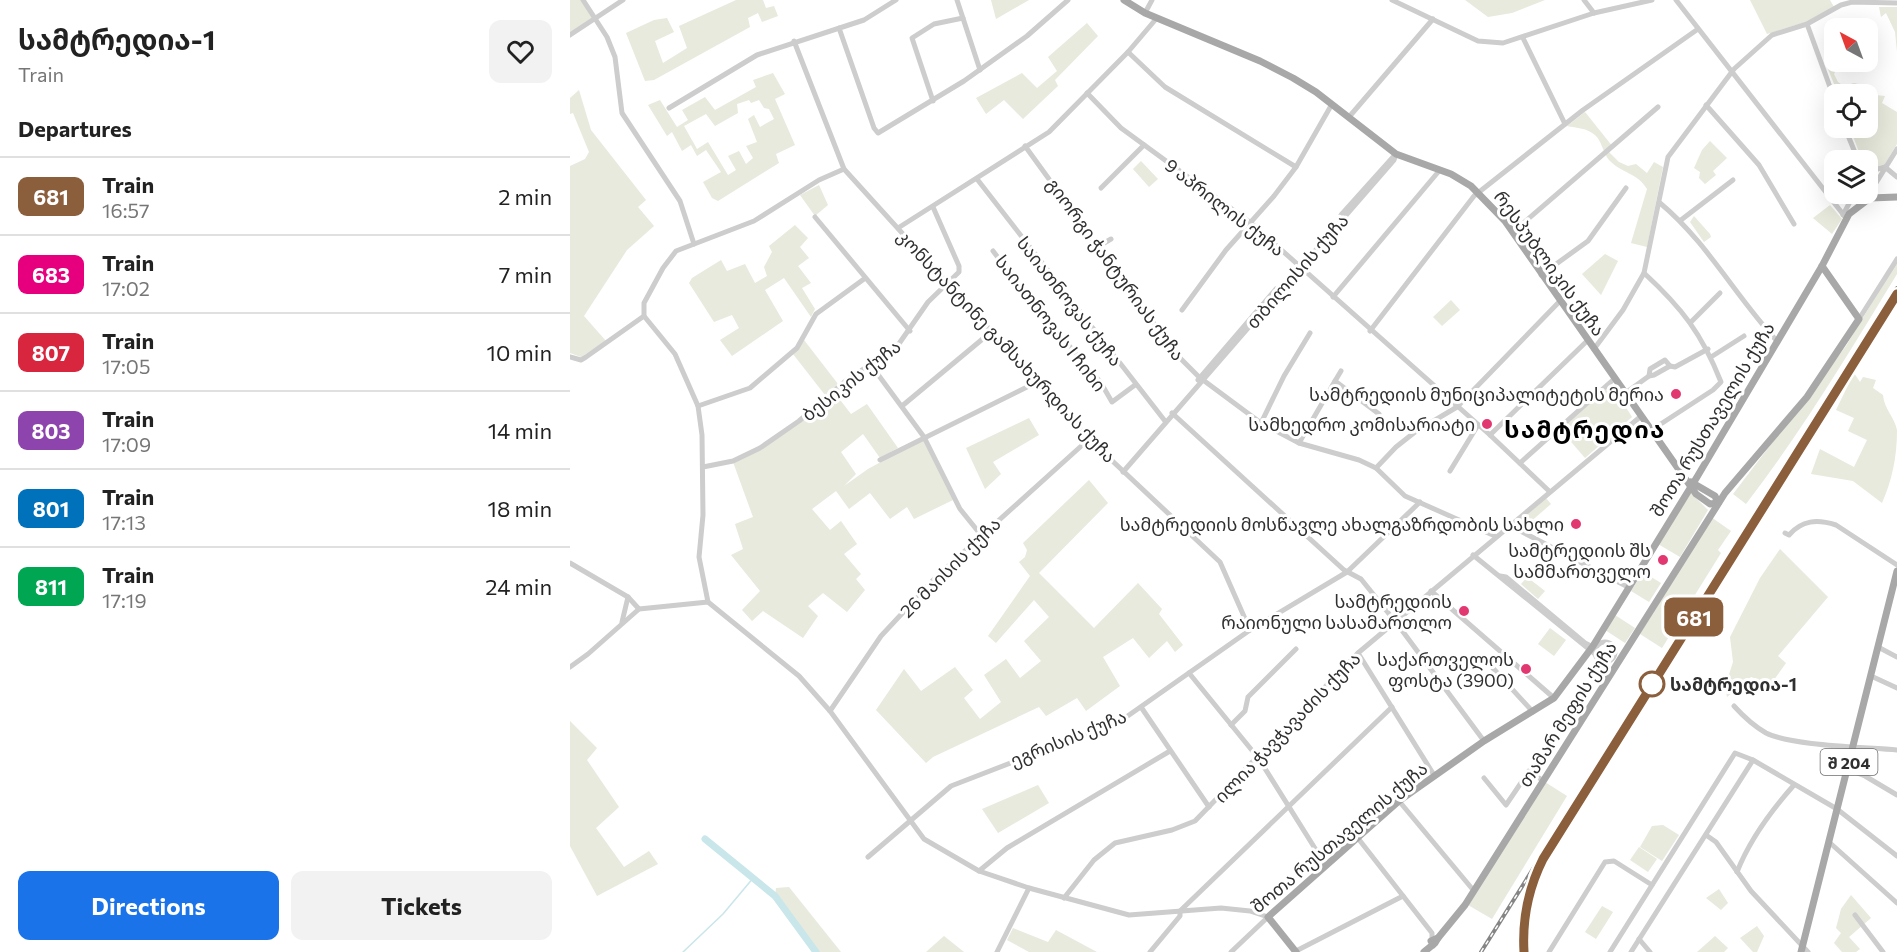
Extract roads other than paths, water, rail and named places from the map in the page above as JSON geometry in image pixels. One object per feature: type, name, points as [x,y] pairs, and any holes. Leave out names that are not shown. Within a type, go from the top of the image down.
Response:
[{"type":"main road","name":"რესპუბლიკის ქუჩა","points":[[1124,0],[1156,19],[1260,61],[1316,92],[1395,155],[1463,180],[1480,193],[1513,232],[1559,302],[1686,478]]},
{"type":"main road","points":[[1878,195],[1897,197]]},
{"type":"main road","name":"შოთა რუსთაველის ქუჩა","points":[[1268,917],[1399,801],[1484,741],[1554,698],[1594,649],[1628,586],[1692,485],[1822,266],[1845,217],[1859,204]]},
{"type":"main road","points":[[1822,266],[1859,319]]},
{"type":"main road","name":"თამარ მეფის ქუჩა","points":[[1431,944],[1473,891],[1616,660],[1718,503],[1761,448],[1806,398],[1859,319]]},
{"type":"main road","points":[[1686,478],[1692,485]]},
{"type":"main road","points":[[1686,478],[1710,504],[1718,503]]},
{"type":"main road","name":"შ 204","points":[[1804,950],[1897,571]]},
{"type":"main road","points":[[1268,917],[1296,952]]},
{"type":"street","points":[[583,0],[607,37],[615,57],[622,113],[680,201],[694,244]]},
{"type":"street","points":[[570,35],[623,0]]},
{"type":"street","points":[[669,108],[757,55],[878,14],[896,0]]},
{"type":"street","points":[[957,0],[980,70]]},
{"type":"street","points":[[839,28],[875,132],[883,131],[980,70],[1027,36],[1068,0]]},
{"type":"street","points":[[1145,13],[1152,0]]},
{"type":"street","points":[[1392,0],[1478,41],[1503,43],[1594,13],[1652,0]]},
{"type":"street","points":[[1584,0],[1594,13]]},
{"type":"street","points":[[1676,0],[1845,217]]},
{"type":"street","points":[[1594,349],[1623,310],[1644,273],[1668,157],[1732,72],[1772,35],[1807,24],[1841,5],[1852,2],[1897,3]]},
{"type":"street","points":[[933,101],[912,38],[934,24],[963,18]]},
{"type":"street","points":[[898,228],[1049,132],[1128,52],[1156,19]]},
{"type":"street","points":[[1348,117],[1433,19]]},
{"type":"street","points":[[1807,24],[1829,84]]},
{"type":"street","points":[[1370,331],[1474,196],[1565,124],[1698,29]]},
{"type":"street","points":[[1523,38],[1565,124]]},
{"type":"street","name":"კონსტანტინე გამსახურდიას ქუჩა","points":[[794,41],[844,169],[1089,438],[1220,562],[1250,630]]},
{"type":"street","points":[[1128,52],[1164,87],[1296,167]]},
{"type":"street","name":"9 აპრილის ქუჩა","points":[[1087,93],[1121,128],[1251,223],[1370,331],[1491,435],[1549,491]]},
{"type":"street","points":[[1182,310],[1226,250],[1296,167],[1332,104]]},
{"type":"street","points":[[1706,105],[1759,165],[1794,224]]},
{"type":"street","points":[[1513,232],[1658,107]]},
{"type":"street","points":[[1101,188],[1144,145]]},
{"type":"street","name":"გიორგი ჭანტურიას ქუჩა","points":[[1025,146],[1176,354],[1201,379],[1261,423],[1299,443],[1350,457],[1376,468],[1392,486],[1420,502],[1496,536]]},
{"type":"street","points":[[1878,178],[1897,149]]},
{"type":"street","name":"თბილისის ქუჩა","points":[[1123,472],[1298,266],[1394,160],[1395,155]]},
{"type":"street","points":[[1878,169],[1885,167]]},
{"type":"street","points":[[1885,167],[1897,177]]},
{"type":"street","points":[[844,169],[819,180],[754,221],[676,251],[666,262],[644,303],[644,316],[675,354],[698,406],[703,467],[703,515],[699,557],[708,602],[800,676],[830,711],[909,822],[924,839],[979,871],[1029,888],[1129,915],[1221,908],[1250,911],[1268,917]]},
{"type":"street","points":[[1333,297],[1439,171]]},
{"type":"street","name":"საიათნოვას ქუჩა","points":[[977,179],[1135,385],[1166,421]]},
{"type":"street","points":[[1681,220],[1733,180]]},
{"type":"street","points":[[1541,274],[1588,241],[1626,188]]},
{"type":"street","points":[[1660,203],[1681,220],[1777,341]]},
{"type":"street","points":[[1845,217],[1850,204]]},
{"type":"street","points":[[933,207],[959,266],[959,272],[947,284]]},
{"type":"street","points":[[815,217],[864,279],[910,331]]},
{"type":"street","points":[[1099,246],[1111,239]]},
{"type":"street","name":"საიათნოვას I ჩიხი","points":[[993,251],[1040,312],[1101,383],[1112,402],[1135,385]]},
{"type":"street","points":[[1859,319],[1897,259]]},
{"type":"street","points":[[1644,273],[1673,300],[1691,322],[1708,349],[1720,382],[1719,385],[1650,430]]},
{"type":"street","points":[[698,406],[750,388],[797,348],[816,314],[864,279]]},
{"type":"street","name":"ბესიკის ქუჩა","points":[[703,467],[732,460],[760,448],[799,421],[848,379],[896,348],[928,302],[947,284]]},
{"type":"street","points":[[1691,322],[1720,293]]},
{"type":"street","points":[[1376,468],[1396,447],[1457,407],[1559,302]]},
{"type":"street","points":[[570,357],[581,360],[644,316]]},
{"type":"street","points":[[902,406],[992,332]]},
{"type":"street","points":[[1261,423],[1284,376],[1310,333]]},
{"type":"street","points":[[1711,357],[1744,336]]},
{"type":"street","points":[[1491,435],[1588,340]]},
{"type":"street","points":[[1624,394],[1648,376],[1670,366],[1675,367],[1708,349]]},
{"type":"street","points":[[872,365],[924,437],[960,509],[981,535]]},
{"type":"street","points":[[1299,443],[1341,371]]},
{"type":"street","points":[[1520,462],[1614,379]]},
{"type":"street","points":[[1335,381],[1379,414]]},
{"type":"street","points":[[880,460],[1037,382]]},
{"type":"street","points":[[1172,413],[1347,572],[1361,579],[1484,741]]},
{"type":"street","name":"ილია ჭავჭავაძის ქუჩა","points":[[1064,898],[1094,860],[1115,843],[1195,821],[1358,653],[1640,417]]},
{"type":"street","points":[[1450,471],[1478,425]]},
{"type":"street","name":"26 მაისის ქუჩა","points":[[830,711],[882,636],[981,535],[1089,438]]},
{"type":"street","name":"ეგრისის ქუჩა","points":[[868,857],[951,786],[1122,720],[1250,630],[1347,572],[1420,502]]},
{"type":"street","points":[[1785,533],[1788,535],[1798,525],[1814,521],[1836,525],[1897,565]]},
{"type":"street","points":[[1509,525],[1628,586]]},
{"type":"street","points":[[1473,555],[1500,576],[1506,577],[1594,649],[1600,661],[1616,660]]},
{"type":"street","points":[[570,563],[628,597],[639,609]]},
{"type":"street","points":[[1431,591],[1554,698]]},
{"type":"street","points":[[622,622],[628,597]]},
{"type":"street","points":[[570,667],[639,609],[708,602]]},
{"type":"street","points":[[1594,649],[1609,642],[1616,649],[1616,660]]},
{"type":"street","points":[[1878,647],[1897,657]]},
{"type":"street","points":[[1231,725],[1245,711],[1248,697],[1296,649]]},
{"type":"street","points":[[1616,649],[1616,660]]},
{"type":"street","points":[[1358,653],[1434,775]]},
{"type":"street","points":[[1491,666],[1533,712]]},
{"type":"street","points":[[1189,673],[1257,757],[1326,866]]},
{"type":"street","points":[[1871,676],[1897,688]]},
{"type":"street","points":[[1150,952],[1180,916],[1180,911],[1392,706]]},
{"type":"street","points":[[1734,706],[1753,724],[1768,734],[1791,740],[1897,750]]},
{"type":"street","points":[[1141,707],[1209,807]]},
{"type":"street","points":[[979,871],[1007,848],[1170,752]]},
{"type":"street","points":[[1610,952],[1735,753],[1753,760],[1837,809],[1897,856]]},
{"type":"street","points":[[1631,952],[1753,760]]},
{"type":"street","points":[[1847,769],[1865,776],[1897,795]]},
{"type":"street","points":[[1484,778],[1506,805],[1529,771],[1542,780]]},
{"type":"street","points":[[1737,872],[1746,849],[1794,785]]},
{"type":"street","points":[[1399,801],[1473,891]]},
{"type":"street","points":[[1706,835],[1716,842],[1751,891],[1804,950]]},
{"type":"street","points":[[1357,837],[1432,933],[1431,944]]},
{"type":"street","points":[[1829,842],[1897,903]]},
{"type":"street","points":[[1549,952],[1605,862],[1614,861],[1652,885]]},
{"type":"street","points":[[997,952],[1029,888]]},
{"type":"street","points":[[1296,952],[1402,896]]},
{"type":"street","points":[[1856,915],[1883,952]]},
{"type":"street","name":"შოთა რუსთაველის ქუჩა","points":[[1231,952],[1268,917]]},
{"type":"street","points":[[1640,939],[1650,952]]},
{"type":"waterway","points":[[705,839],[775,896],[816,952]]},
{"type":"waterway","points":[[683,952],[723,914],[754,877]]},
{"type":"railway","points":[[1481,952],[1897,288]]},
{"type":"railway","points":[[1526,952],[1527,911],[1539,873]]},
{"type":"train","name":"681","points":[[1524,952],[1523,932],[1526,906],[1532,882],[1543,859],[1897,294]]},
{"type":"place","name":"სამტრედიის მუნიციპალიტეტის მერია","points":[[1676,394]]},
{"type":"place","name":"სამხედრო კომისარიატი","points":[[1487,424]]},
{"type":"place","name":"სამტრედიის მოსწავლე ახალგაზრდობის სახლი","points":[[1576,524]]},
{"type":"place","name":"სამტრედიის შს სამმართველო","points":[[1663,560]]},
{"type":"place","name":"სამტრედიის რაიონული სასამართლო","points":[[1464,611]]},
{"type":"place","name":"საქართველოს ფოსტა (3900)","points":[[1526,669]]},
{"type":"place","name":"სამტრედია-1","points":[[1652,684]]},
{"type":"district","name":"სამტრედია","points":[[1585,428]]}]
